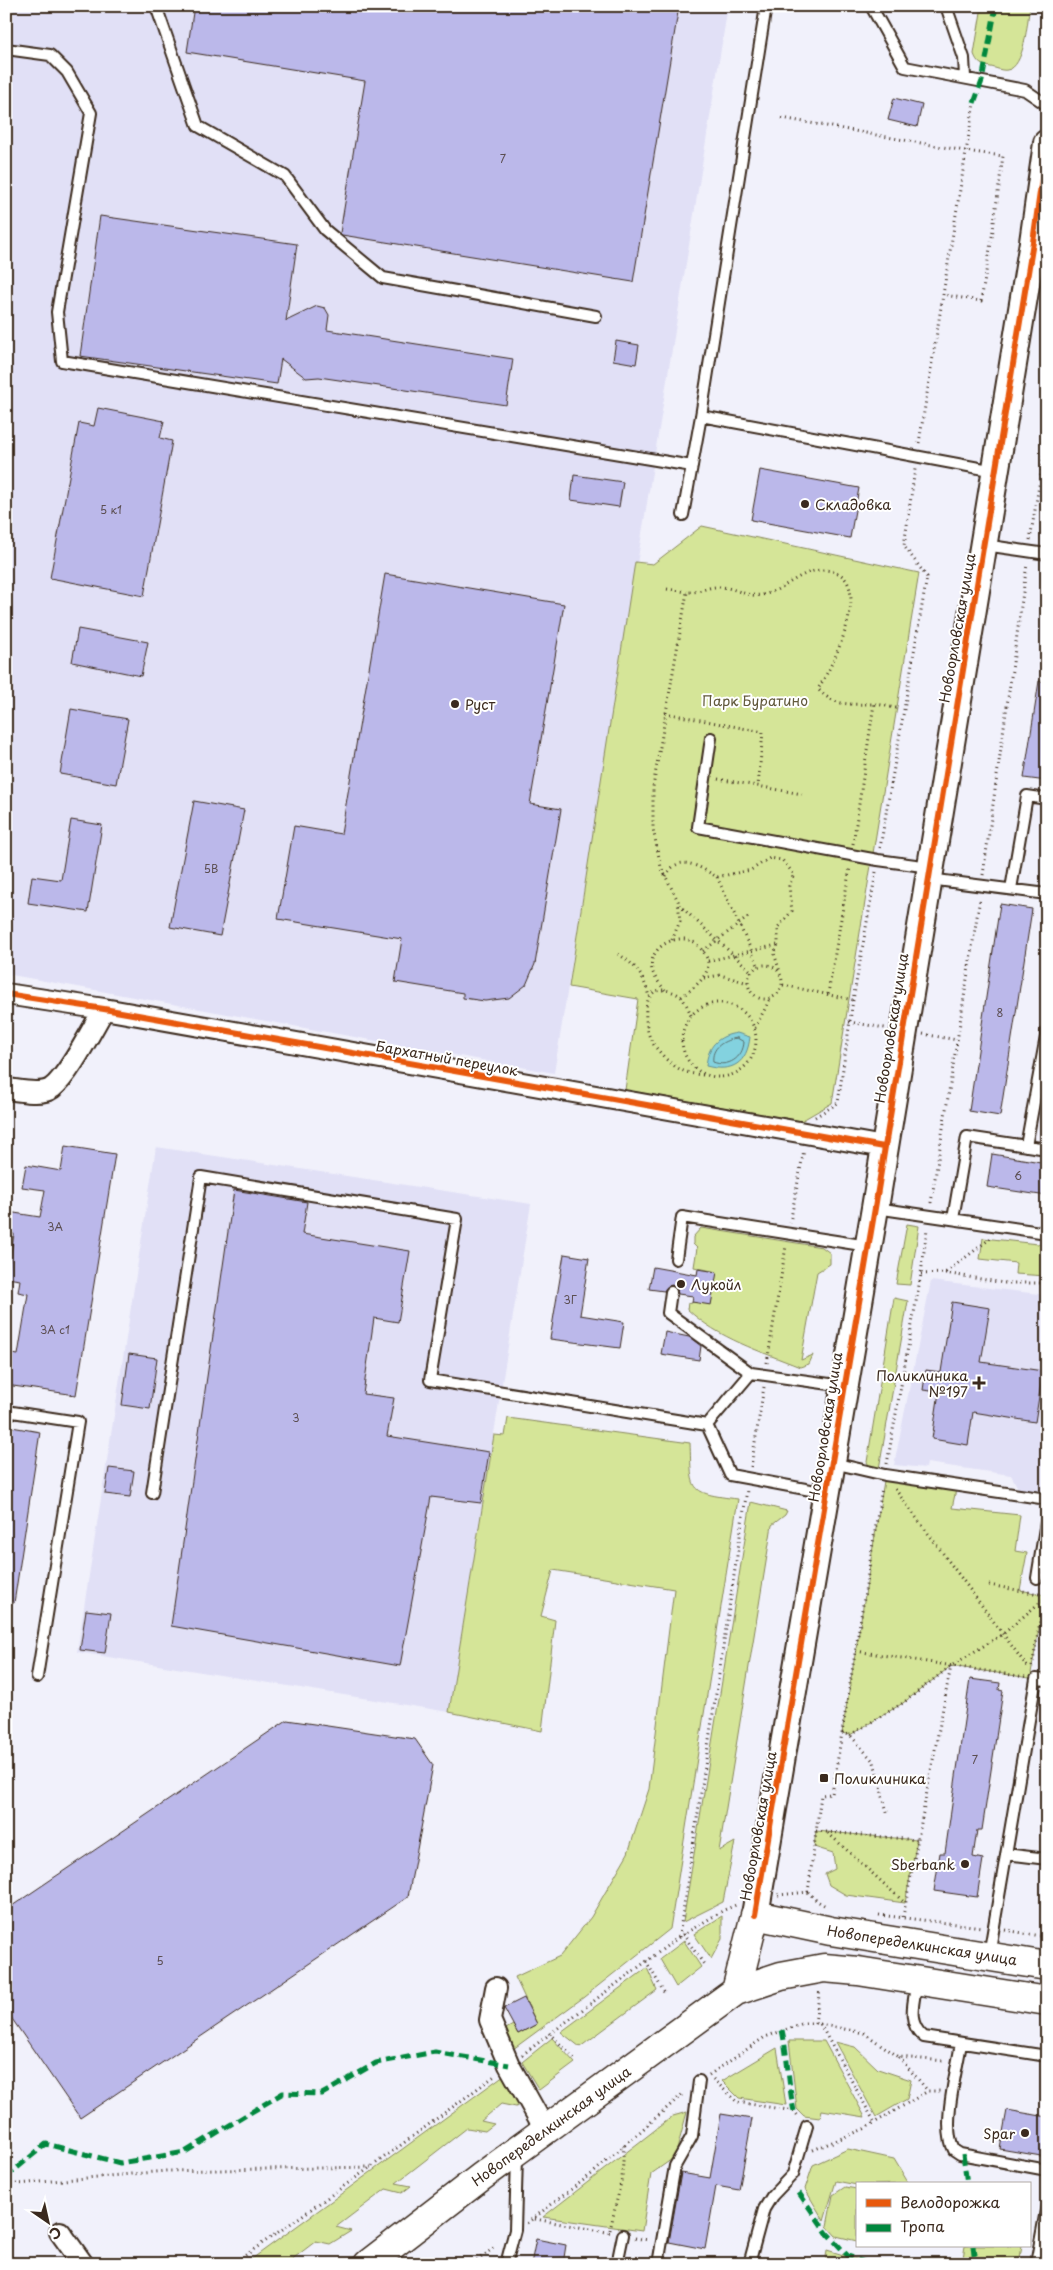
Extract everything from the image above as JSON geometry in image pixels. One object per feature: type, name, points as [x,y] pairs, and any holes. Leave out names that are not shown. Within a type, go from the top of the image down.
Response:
[{"type":"main road","name":"Новопеределкинская улица","points":[[757,1906],[831,1931],[1047,1966]]},
{"type":"main road","points":[[736,1990],[757,1906]]},
{"type":"main road","name":"Новопеределкинская улица","points":[[368,2264],[480,2177],[546,2131],[736,1990],[781,1976],[824,1968],[918,1980],[1047,2001]]},
{"type":"street","name":"Новоорловская улица","points":[[757,1906],[875,1208],[996,472],[1047,143]]},
{"type":"street","name":"Бархатный переулок","points":[[6,994],[104,1009],[807,1135],[884,1147]]},
{"type":"street","points":[[6,1089],[33,1092],[52,1088],[65,1073],[104,1009]]},
{"type":"street","points":[[496,1988],[490,2020],[509,2065],[546,2131]]},
{"type":"street","points":[[60,2232],[83,2264]]},
{"type":"lane","points":[[156,6],[198,126],[285,176],[325,230],[383,278],[596,316]]},
{"type":"lane","points":[[683,515],[701,416],[766,6]]},
{"type":"lane","points":[[871,6],[905,67],[1026,90],[1047,105]]},
{"type":"lane","points":[[946,6],[964,58],[965,77]]},
{"type":"lane","points":[[6,49],[50,55],[67,72],[91,113],[56,312],[62,362],[692,466]]},
{"type":"lane","points":[[701,416],[996,472]]},
{"type":"lane","points":[[984,545],[1047,554]]},
{"type":"lane","points":[[711,738],[698,827],[878,860],[982,885],[1047,894]]},
{"type":"lane","points":[[1011,889],[1027,796],[1047,799]]},
{"type":"lane","points":[[1026,1146],[1047,1031]]},
{"type":"lane","points":[[953,1219],[967,1137],[1047,1149]]},
{"type":"lane","points":[[152,1493],[201,1177],[457,1219],[430,1380],[707,1425]]},
{"type":"lane","points":[[875,1208],[1047,1233]]},
{"type":"lane","points":[[676,1259],[682,1217],[868,1246]]},
{"type":"lane","points":[[671,1292],[668,1313],[751,1373],[845,1386]]},
{"type":"lane","points":[[707,1425],[751,1373]]},
{"type":"lane","points":[[6,1411],[78,1422],[37,1677]]},
{"type":"lane","points":[[707,1425],[730,1475],[827,1493]]},
{"type":"lane","points":[[832,1463],[885,1474],[1047,1499]]},
{"type":"lane","points":[[1037,1578],[1047,1515]]},
{"type":"lane","points":[[989,1956],[1036,1679],[1047,1680]]},
{"type":"lane","points":[[1006,1854],[1047,1859]]},
{"type":"lane","points":[[918,1980],[913,2008],[914,2028],[924,2037],[1047,2056]]},
{"type":"lane","points":[[962,2044],[949,2134],[954,2150],[960,2154],[1047,2170]]},
{"type":"lane","points":[[658,2264],[675,2166],[692,2136],[699,2082]]},
{"type":"lane","points":[[749,2264],[764,2209],[772,2196],[793,2174],[807,2126]]},
{"type":"lane","points":[[506,2264],[515,2230],[517,2152]]},
{"type":"lane","points":[[1036,2264],[1047,2205]]},
{"type":"lane","points":[[617,2264],[623,2235]]},
{"type":"path","points":[[679,1937],[788,1233],[811,1120],[838,1103],[853,1000],[927,577],[904,546],[974,103]]},
{"type":"path","points":[[782,118],[965,151],[1003,156],[981,301],[944,295]]},
{"type":"path","points":[[829,1907],[816,1901],[808,1892],[821,1795],[832,1794],[885,1474],[922,1274],[929,1215],[982,885],[1047,437]]},
{"type":"path","points":[[667,589],[696,592],[703,588],[717,586],[749,595],[761,595],[777,591],[812,572],[824,570],[838,574],[846,582],[850,590],[847,626],[836,658],[818,689],[824,696],[838,703],[874,704],[896,708]]},
{"type":"path","points":[[672,940],[680,921],[679,905],[661,867],[653,829],[653,796],[665,713],[687,592]]},
{"type":"path","points":[[665,713],[763,732],[758,786]]},
{"type":"path","points":[[718,778],[802,794]]},
{"type":"path","points":[[618,954],[630,961],[646,983],[649,997],[645,1010],[649,1036],[655,1048],[675,1068],[688,1073],[720,1077],[732,1075],[742,1068],[751,1059],[755,1048],[755,1028],[770,999],[775,996],[782,985],[774,953],[778,945],[778,927],[792,911],[789,886],[794,874],[782,860],[770,858],[751,870],[717,877]]},
{"type":"path","points":[[666,876],[669,870],[678,863],[688,862],[717,877],[759,966]]},
{"type":"path","points":[[679,905],[752,972]]},
{"type":"path","points":[[703,951],[751,915]]},
{"type":"path","points":[[665,990],[652,970],[652,957],[661,947],[672,940],[685,939],[695,943],[703,951],[708,961],[708,970],[704,978],[682,997]]},
{"type":"path","points":[[708,961],[778,945]]},
{"type":"path","points":[[770,999],[758,998],[751,992],[748,983],[752,972],[759,966],[764,965],[773,966],[780,972]]},
{"type":"path","points":[[704,978],[720,975],[748,983]]},
{"type":"path","points":[[782,985],[853,1000]]},
{"type":"path","points":[[649,997],[658,990],[665,990],[682,997],[692,1015]]},
{"type":"path","points":[[708,1075],[697,1069],[688,1060],[683,1049],[684,1031],[692,1015],[701,1007],[713,1003],[725,1003],[736,1006],[746,1014],[755,1028]]},
{"type":"path","points":[[946,1273],[1003,1228]]},
{"type":"path","points":[[922,1274],[946,1273],[1004,1283],[1047,1284]]},
{"type":"path","points":[[885,1474],[1031,1673],[1045,1595],[989,1585]]},
{"type":"path","points":[[850,1735],[903,1703],[950,1666],[1003,1634],[1044,1599]]},
{"type":"path","points":[[856,1651],[1036,1679]]},
{"type":"path","points":[[903,1917],[950,1666]]},
{"type":"path","points":[[842,1733],[850,1735],[874,1762],[887,1812]]},
{"type":"path","points":[[816,1832],[917,1840]]},
{"type":"path","points":[[828,1832],[905,1903]]},
{"type":"path","points":[[233,2264],[371,2167],[683,1934],[724,1910],[757,1906],[808,1892]]},
{"type":"path","points":[[874,1914],[993,1928],[1047,1938]]},
{"type":"path","points":[[683,1934],[705,1966]]},
{"type":"path","points":[[646,1961],[665,1994]]},
{"type":"path","points":[[820,2024],[875,2123]]},
{"type":"path","points":[[550,2034],[576,2060]]},
{"type":"path","points":[[899,2056],[928,2091]]},
{"type":"path","points":[[709,2075],[737,2102],[794,2111],[807,2126]]},
{"type":"path","points":[[797,2157],[875,2123],[928,2091],[954,2092]]},
{"type":"path","points":[[609,2233],[622,2178],[624,2144]]},
{"type":"path","points":[[6,2185],[166,2171],[371,2167]]},
{"type":"path","points":[[534,2218],[662,2243]]},
{"type":"shaded area","points":[[6,6],[728,6],[554,1073],[6,974]]},
{"type":"shaded area","points":[[156,1147],[531,1204],[449,1712],[77,1652]]},
{"type":"shaded area","name":"Поликлиника №197","points":[[931,1281],[1047,1295],[1047,1494],[1019,1490],[1011,1475],[927,1463],[926,1468],[894,1465]]},
{"type":"green space","points":[[982,6],[1030,6],[1021,53],[1018,61],[1007,70],[982,65],[974,54]]},
{"type":"green space","name":"Парк Буратино","points":[[702,526],[919,573],[832,1103],[801,1121],[625,1090],[638,999],[569,987],[635,562],[653,564]]},
{"type":"green space","points":[[907,1224],[919,1226],[910,1285],[896,1284]]},
{"type":"green space","points":[[701,1228],[822,1247],[830,1253],[830,1264],[817,1272],[801,1360],[813,1355],[809,1364],[800,1367],[755,1350],[726,1336],[687,1309],[688,1303],[692,1302],[716,1272],[694,1267],[697,1248],[693,1244],[693,1237]]},
{"type":"green space","points":[[983,1238],[1047,1245],[1047,1276],[1015,1274],[1016,1263],[980,1259]]},
{"type":"green space","points":[[894,1298],[908,1301],[879,1469],[870,1467],[867,1462]]},
{"type":"green space","points":[[508,1418],[690,1443],[691,1471],[696,1487],[709,1494],[738,1499],[670,1929],[584,1997],[509,2052],[499,2033],[513,2025],[518,2034],[537,2024],[515,1977],[560,1956],[591,1917],[628,1853],[649,1789],[674,1589],[553,1570],[541,1616],[555,1620],[542,1731],[449,1712],[494,1435],[505,1436]]},
{"type":"green space","points":[[885,1475],[957,1485],[952,1508],[1020,1515],[1015,1551],[1027,1553],[1020,1590],[1045,1595],[1031,1673],[1036,1679],[951,1666],[903,1703],[850,1735],[842,1733]]},
{"type":"green space","points":[[751,1502],[787,1511],[785,1515],[772,1525],[719,1851],[735,1842],[723,1902],[683,1922]]},
{"type":"green space","points":[[816,1831],[917,1840],[905,1903],[846,1895],[829,1885],[825,1874],[835,1869],[833,1853],[814,1847]]},
{"type":"green space","points":[[722,1916],[722,1939],[711,1959],[694,1934]]},
{"type":"green space","points":[[684,1941],[701,1967],[676,1987],[660,1959]]},
{"type":"green space","points":[[647,1968],[657,1990],[580,2047],[561,2032]]},
{"type":"green space","points":[[552,2038],[575,2063],[539,2090],[522,2062]]},
{"type":"green space","points":[[789,2041],[824,2041],[865,2117],[822,2110],[820,2118],[804,2116],[797,2109]]},
{"type":"green space","points":[[835,2042],[855,2047],[878,2069],[911,2080],[907,2099],[876,2117]]},
{"type":"green space","points":[[777,2048],[786,2105],[739,2098],[722,2081]]},
{"type":"green space","points":[[508,2072],[524,2101],[516,2107],[501,2104],[481,2121],[494,2124],[485,2131],[467,2128],[396,2183],[411,2186],[402,2193],[386,2189],[336,2227],[351,2231],[330,2244],[316,2241],[286,2264],[245,2264]]},
{"type":"green space","points":[[687,2112],[675,2157],[651,2174],[642,2231],[543,2217],[673,2116]]},
{"type":"green space","points":[[848,2149],[894,2159],[908,2182],[856,2182],[856,2185],[836,2181],[824,2221],[805,2189],[813,2165]]},
{"type":"green space","points":[[845,2187],[856,2189],[856,2241],[836,2236],[827,2226],[833,2195]]},
{"type":"green space","points":[[965,2248],[1022,2248],[1019,2264],[962,2264]]},
{"type":"green space","points":[[827,2250],[873,2264],[825,2264]]},
{"type":"water","points":[[737,1033],[750,1037],[746,1053],[742,1059],[731,1067],[716,1068],[706,1066],[709,1053],[715,1043],[730,1034]]},
{"type":"building","points":[[194,6],[679,6],[633,282],[342,235],[340,233],[365,81],[187,52]]},
{"type":"building","points":[[894,98],[922,105],[917,127],[888,120]]},
{"type":"building","points":[[100,216],[297,244],[286,321],[317,306],[325,308],[329,315],[327,330],[513,359],[506,405],[319,377],[306,378],[281,359],[277,384],[80,356]]},
{"type":"building","points":[[616,341],[639,345],[636,364],[613,360]]},
{"type":"building","points":[[98,408],[164,421],[160,438],[172,441],[144,596],[50,578],[79,423],[94,426]]},
{"type":"building","name":"Складовка","points":[[760,470],[859,488],[850,538],[751,520]]},
{"type":"building","points":[[574,475],[623,482],[619,507],[571,500]]},
{"type":"building","name":"Руст","points":[[385,574],[564,604],[530,804],[561,809],[535,964],[526,985],[509,998],[485,1001],[463,998],[463,993],[395,982],[402,939],[278,919],[294,826],[341,834]]},
{"type":"building","points":[[78,629],[148,642],[141,676],[72,662]]},
{"type":"building","points":[[1039,681],[1047,682],[1047,781],[1024,778]]},
{"type":"building","points":[[71,709],[128,719],[116,784],[60,774]]},
{"type":"building","points":[[194,801],[244,810],[220,936],[170,927]]},
{"type":"building","points":[[71,820],[102,825],[88,912],[28,903],[32,876],[61,880]]},
{"type":"building","points":[[1000,904],[1032,909],[1000,1116],[969,1111]]},
{"type":"building","points":[[65,1146],[115,1154],[76,1395],[6,1385],[6,1353],[18,1355],[28,1294],[18,1292],[20,1280],[7,1278],[14,1234],[6,1233],[8,1212],[40,1217],[45,1190],[22,1187],[26,1165],[61,1171]]},
{"type":"building","points":[[992,1154],[1047,1163],[1047,1196],[987,1187]]},
{"type":"building","points":[[234,1190],[307,1202],[302,1234],[410,1251],[398,1322],[374,1318],[363,1394],[394,1398],[387,1436],[489,1452],[481,1503],[431,1497],[400,1666],[171,1626]]},
{"type":"building","points":[[564,1254],[589,1258],[580,1315],[624,1322],[620,1348],[550,1339]]},
{"type":"building","points":[[653,1267],[697,1275],[698,1269],[717,1272],[711,1305],[692,1302],[693,1296],[678,1294],[677,1289],[672,1285],[668,1286],[664,1291],[649,1289]]},
{"type":"building","points":[[952,1302],[990,1308],[981,1362],[1043,1371],[1035,1422],[973,1412],[968,1445],[932,1439],[939,1392],[923,1390],[926,1370],[941,1372]]},
{"type":"building","points":[[665,1332],[689,1337],[701,1346],[699,1360],[661,1354]]},
{"type":"building","points":[[129,1354],[157,1358],[150,1409],[122,1405]]},
{"type":"building","points":[[6,1426],[40,1432],[14,1603],[6,1602]]},
{"type":"building","points":[[109,1468],[134,1471],[130,1497],[105,1494]]},
{"type":"building","points":[[86,1610],[111,1613],[105,1653],[80,1650]]},
{"type":"building","points":[[970,1679],[1000,1683],[999,1690],[1003,1691],[982,1830],[977,1830],[973,1857],[983,1859],[977,1897],[934,1891],[940,1853],[945,1853]]},
{"type":"building","points":[[287,1720],[415,1739],[433,1765],[408,1897],[80,2118],[6,2010],[6,1910]]},
{"type":"building","points":[[524,1998],[537,2024],[518,2034],[504,2008]]},
{"type":"building","name":"Spar","points":[[1007,2110],[1047,2117],[1047,2157],[1000,2149]]},
{"type":"building","points":[[721,2114],[752,2119],[739,2190],[716,2186],[705,2249],[669,2242],[681,2173],[710,2178]]},
{"type":"building","points":[[536,2239],[566,2245],[563,2264],[531,2264]]},
{"type":"marked path","points":[[974,103],[982,81],[996,6]]},
{"type":"marked path","points":[[782,2030],[794,2111]]},
{"type":"marked path","points":[[6,2177],[46,2144],[120,2163],[185,2152],[283,2093],[322,2094],[376,2063],[435,2052],[509,2065]]},
{"type":"marked path","points":[[963,2154],[967,2182]]},
{"type":"marked path","points":[[799,2193],[827,2233],[848,2256],[870,2264]]},
{"type":"marked path","points":[[973,2248],[975,2264]]},
{"type":"cycle path","points":[[755,1915],[875,1208],[1033,242],[1047,143]]},
{"type":"cycle path","points":[[6,994],[104,1009],[884,1147]]},
{"type":"place","name":"Складовка","points":[[805,504]]},
{"type":"place","name":"Руст","points":[[455,704]]},
{"type":"place","name":"Лукойл","points":[[681,1284]]},
{"type":"place","name":"Поликлиника №197","points":[[979,1383]]},
{"type":"place","name":"Поликлиника","points":[[824,1778]]},
{"type":"place","name":"Sberbank","points":[[965,1864]]},
{"type":"place","name":"Spar","points":[[1025,2133]]}]
